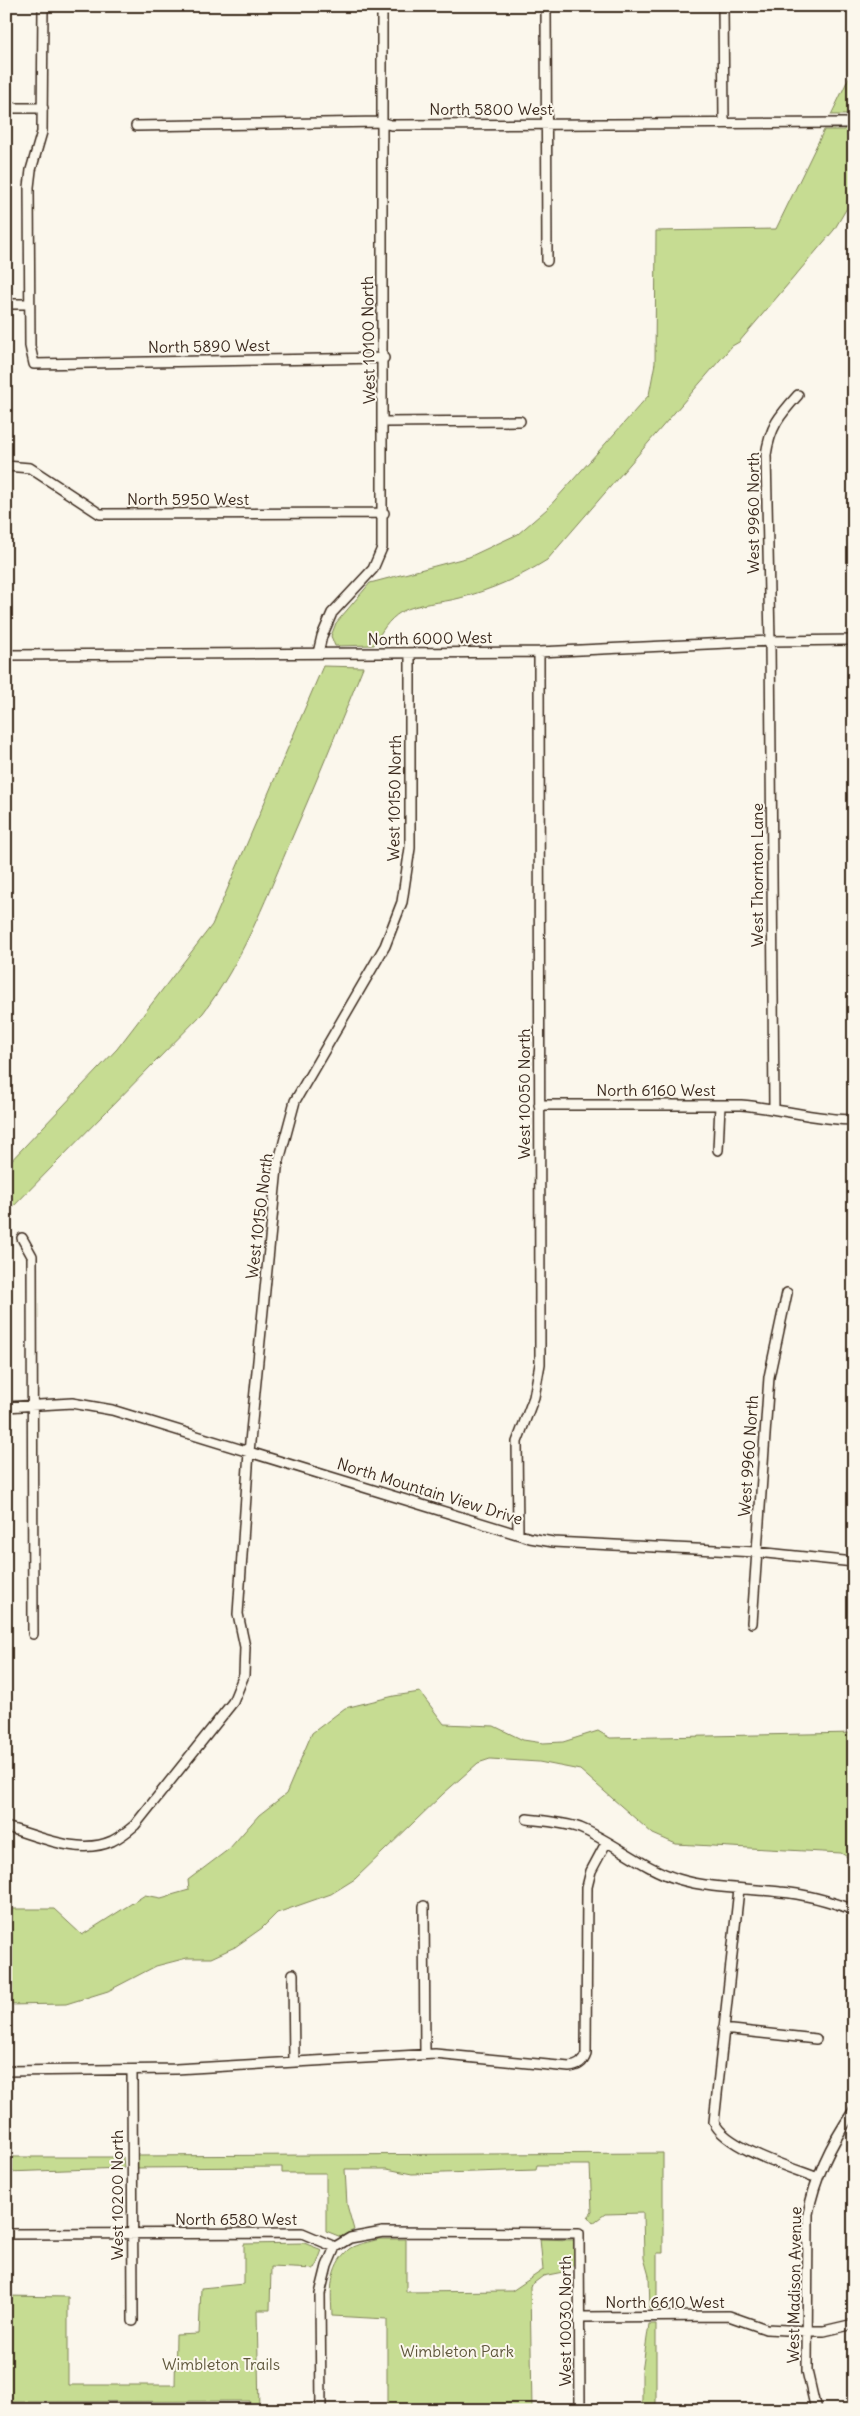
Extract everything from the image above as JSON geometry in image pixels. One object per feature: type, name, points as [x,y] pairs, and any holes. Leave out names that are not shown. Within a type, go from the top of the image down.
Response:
[{"type":"street","points":[[6,304],[29,304],[29,187],[31,170],[42,132],[44,6]]},
{"type":"street","name":"West 10100 North","points":[[318,653],[322,636],[332,613],[373,569],[382,548],[384,513],[384,358],[380,122],[382,6]]},
{"type":"street","points":[[546,6],[547,261]]},
{"type":"street","points":[[723,6],[724,123]]},
{"type":"street","points":[[6,108],[43,108]]},
{"type":"street","name":"North 5800 West","points":[[136,126],[380,122],[390,125],[845,124]]},
{"type":"street","name":"North 5890 West","points":[[29,304],[30,346],[34,364],[384,358]]},
{"type":"street","name":"West 9960 North","points":[[770,641],[766,456],[769,437],[778,417],[798,396]]},
{"type":"street","points":[[384,422],[520,421]]},
{"type":"street","name":"North 5950 West","points":[[6,466],[30,468],[100,514],[384,513]]},
{"type":"street","name":"North 6000 West","points":[[6,655],[540,652],[770,641],[854,640]]},
{"type":"street","name":"West Thornton Lane","points":[[770,641],[774,1108]]},
{"type":"street","name":"West 10050 North","points":[[518,1533],[517,1442],[534,1397],[540,1364],[540,652]]},
{"type":"street","name":"West 10150 North","points":[[6,1827],[60,1844],[96,1844],[111,1841],[134,1825],[205,1738],[233,1702],[244,1675],[245,1647],[238,1614],[249,1452],[277,1168],[295,1101],[386,946],[402,902],[410,848],[410,654]]},
{"type":"street","name":"North 6160 West","points":[[539,1105],[720,1105],[774,1108],[824,1118],[854,1120]]},
{"type":"street","points":[[718,1150],[720,1105]]},
{"type":"street","points":[[22,1238],[32,1256],[33,1634]]},
{"type":"street","name":"West 9960 North","points":[[752,1623],[769,1377],[786,1293]]},
{"type":"street","name":"North Mountain View Drive","points":[[6,1407],[72,1403],[112,1410],[553,1542],[756,1552],[854,1562]]},
{"type":"street","points":[[527,1819],[572,1825],[640,1863],[671,1877],[709,1886],[811,1896],[854,1910]]},
{"type":"street","points":[[6,2071],[132,2070],[425,2054],[458,2055],[569,2067],[576,2066],[582,2061],[586,2050],[586,1896],[591,1871],[606,1843]]},
{"type":"street","points":[[738,1889],[714,2112],[716,2126],[724,2135],[751,2150],[818,2178]]},
{"type":"street","points":[[424,1906],[425,2054]]},
{"type":"street","points":[[293,1974],[294,2062]]},
{"type":"street","points":[[723,2029],[816,2039]]},
{"type":"street","name":"West 10200 North","points":[[132,2070],[133,2321]]},
{"type":"street","name":"West Madison Avenue","points":[[816,2410],[807,2371],[807,2224],[818,2178],[830,2150],[854,2110]]},
{"type":"street","name":"West 10030 North","points":[[335,2247],[350,2238],[383,2232],[579,2232],[580,2410]]},
{"type":"street","name":"North 6580 West","points":[[6,2234],[302,2233],[335,2247]]},
{"type":"street","points":[[321,2410],[320,2294],[327,2266],[335,2247]]},
{"type":"street","name":"North 6610 West","points":[[580,2317],[729,2316],[766,2329],[807,2331],[824,2331],[854,2324]]},
{"type":"green space","points":[[854,67],[854,196],[834,230],[739,342],[732,346],[547,560],[516,577],[472,595],[407,609],[396,615],[382,631],[374,645],[335,646],[331,636],[336,623],[370,583],[469,557],[518,534],[547,509],[649,395],[655,363],[656,231],[776,229],[824,130],[844,130],[847,115],[831,115]]},
{"type":"green space","points":[[323,666],[363,667],[261,911],[229,974],[203,1013],[6,1214],[6,1166],[117,1049],[212,925]]},
{"type":"green space","points":[[420,1692],[444,1724],[494,1726],[523,1740],[543,1743],[563,1742],[598,1731],[610,1738],[854,1733],[854,1861],[841,1853],[676,1844],[653,1834],[580,1770],[539,1762],[490,1759],[478,1763],[443,1794],[355,1879],[331,1894],[277,1913],[262,1928],[235,1947],[211,1958],[187,1958],[156,1966],[108,1991],[66,2004],[6,2005],[6,1909],[54,1909],[82,1935],[145,1895],[161,1898],[189,1890],[188,1880],[229,1849],[259,1815],[286,1794],[312,1733],[345,1708],[394,1696]]},
{"type":"green space","points":[[663,2153],[663,2253],[657,2253],[657,2310],[650,2310],[649,2276],[644,2258],[643,2213],[605,2214],[593,2223],[588,2217],[592,2212],[590,2165],[537,2165],[536,2170],[412,2174],[387,2169],[345,2169],[347,2205],[354,2230],[341,2237],[326,2231],[326,2173],[282,2173],[282,2167],[134,2168],[134,2156]]},
{"type":"green space","points":[[6,2157],[123,2157],[124,2168],[6,2172]]},
{"type":"green space","name":"Wimbleton Park","points":[[379,2239],[406,2239],[406,2292],[512,2291],[543,2270],[540,2239],[574,2240],[575,2264],[563,2272],[543,2276],[530,2286],[532,2410],[387,2410],[387,2319],[332,2316],[331,2298],[334,2272],[342,2256],[352,2247]]},
{"type":"green space","name":"Wimbleton Trails","points":[[304,2243],[322,2250],[315,2269],[271,2267],[270,2310],[257,2310],[259,2410],[250,2410],[250,2401],[6,2402],[6,2296],[68,2297],[68,2385],[175,2385],[176,2335],[199,2334],[201,2288],[244,2284],[244,2244]]},
{"type":"green space","points":[[649,2324],[656,2324],[656,2410],[642,2410],[642,2372]]}]
